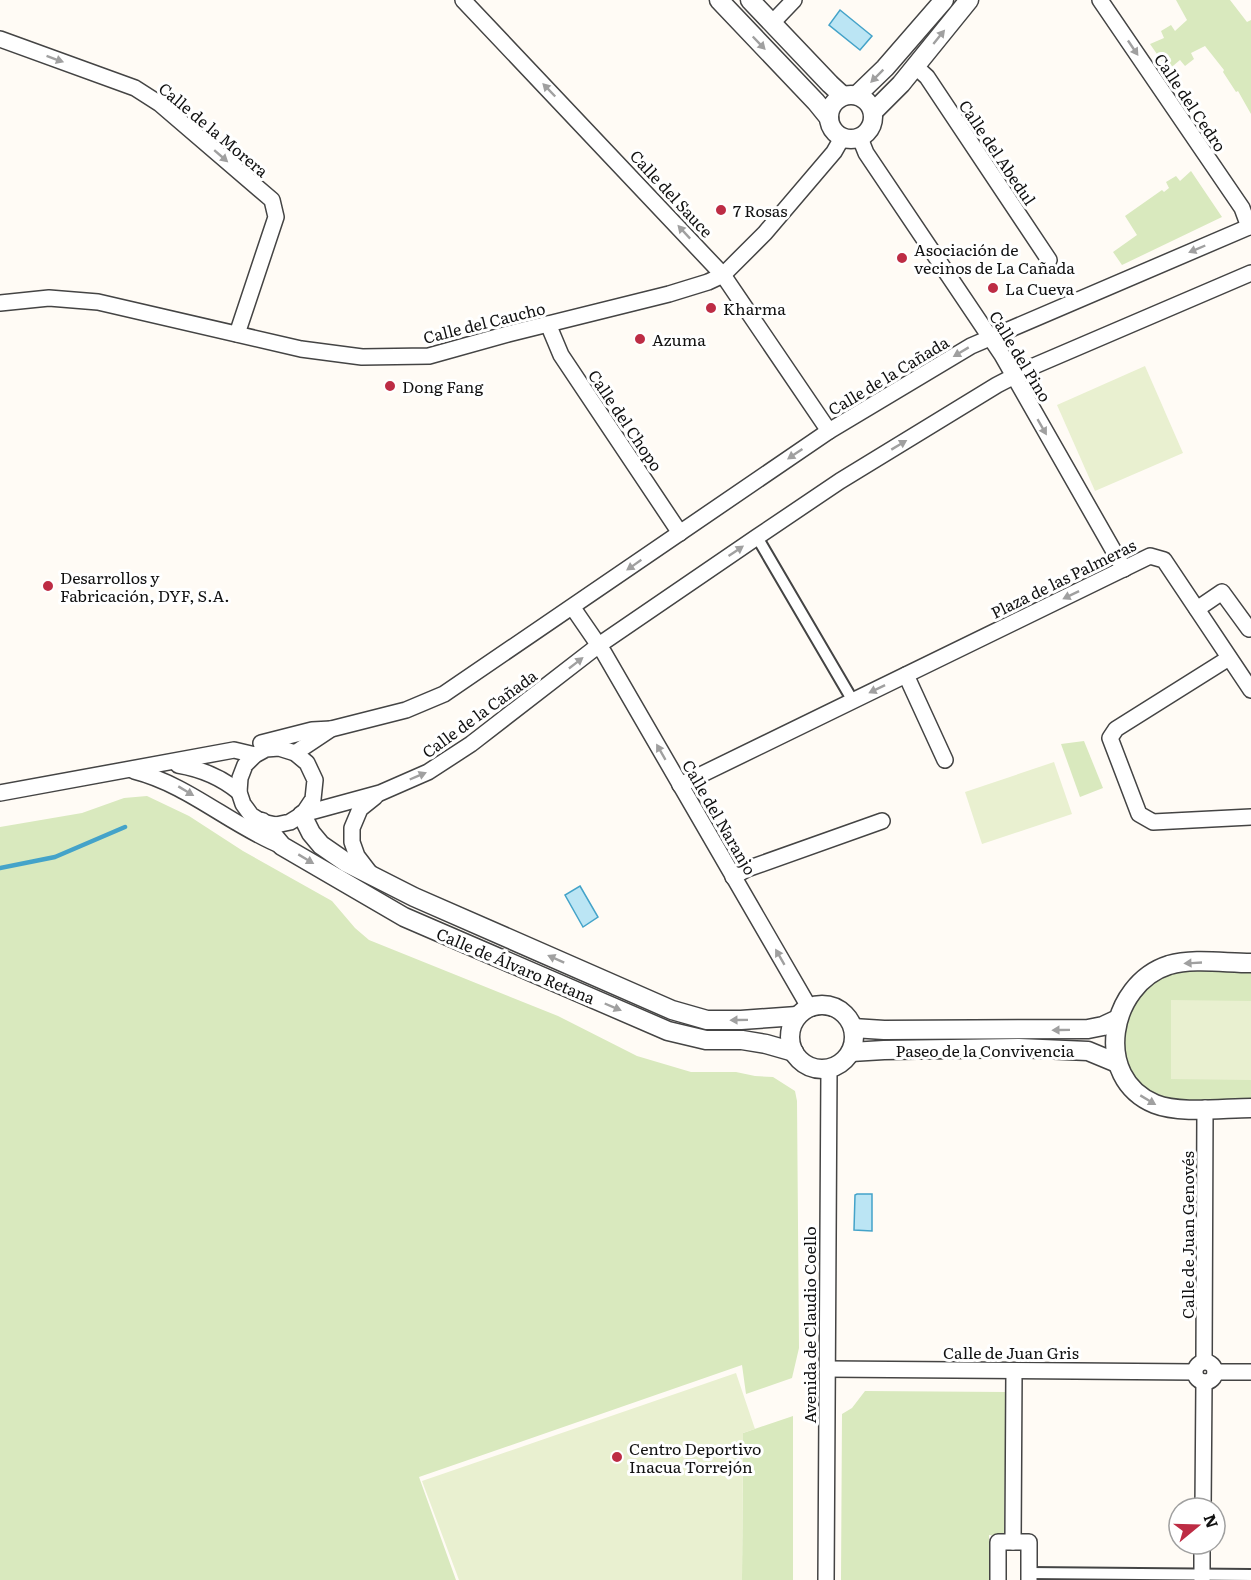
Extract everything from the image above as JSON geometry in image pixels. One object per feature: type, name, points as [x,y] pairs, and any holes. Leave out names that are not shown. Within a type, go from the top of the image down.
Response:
[{"type":"street","name":"Calle del Sauce","points":[[463,0],[723,275],[829,431]]},
{"type":"street","points":[[719,0],[829,118]]},
{"type":"street","points":[[750,0],[850,96],[867,101],[873,112],[873,122],[868,132],[851,138],[831,128],[830,109],[836,101],[850,96],[885,68],[944,0]]},
{"type":"street","points":[[772,23],[794,0]]},
{"type":"street","points":[[873,112],[901,84],[969,0]]},
{"type":"street","name":"Calle del Cedro","points":[[1100,0],[1242,208],[1250,226]]},
{"type":"street","name":"Calle de la Morera","points":[[0,39],[135,88],[160,104],[272,200],[276,217],[237,334]]},
{"type":"street","name":"Calle del Abedul","points":[[915,66],[927,77],[1049,260]]},
{"type":"street","name":"Calle del Caucho","points":[[0,303],[49,298],[98,302],[301,349],[362,357],[429,356],[669,294],[723,275],[765,233],[834,152],[851,138]]},
{"type":"street","name":"Calle del Pino","points":[[851,138],[866,153],[989,337],[1124,569]]},
{"type":"street","name":"Calle de la Cañada","points":[[0,793],[166,764],[312,730],[331,729],[406,710],[444,694],[829,431],[989,337],[1250,226]]},
{"type":"street","name":"Calle de la Cañada","points":[[302,815],[380,793],[428,772],[471,744],[599,645],[757,537],[840,481],[1013,376],[1251,273]]},
{"type":"street","name":"Calle del Chopo","points":[[548,324],[561,355],[680,533]]},
{"type":"street","points":[[757,537],[853,700]]},
{"type":"street","name":"Plaza de las Palmeras","points":[[680,785],[1150,556],[1164,560],[1251,690]]},
{"type":"street","points":[[1197,609],[1222,592],[1249,629],[1251,628]]},
{"type":"street","points":[[573,608],[599,645]]},
{"type":"street","name":"Calle del Naranjo","points":[[599,645],[733,877],[803,1012]]},
{"type":"street","points":[[1229,658],[1116,729],[1110,738],[1139,814],[1153,822],[1251,817]]},
{"type":"street","points":[[906,675],[945,760]]},
{"type":"street","name":"Calle de la Cañada","points":[[295,753],[331,729]]},
{"type":"street","points":[[279,748],[295,753],[308,763],[315,780],[313,799],[302,815],[290,822],[276,825],[262,822],[251,815],[243,804],[239,792],[240,778],[245,765],[255,755],[266,749],[279,748]]},
{"type":"street","name":"Calle de la Cañada","points":[[234,750],[255,755]]},
{"type":"street","name":"Calle de la Cañada","points":[[166,764],[206,771],[227,782],[239,792]]},
{"type":"street","name":"Calle de la Cañada","points":[[132,770],[176,785],[257,836],[282,846]]},
{"type":"street","name":"Calle de Álvaro Retana","points":[[370,873],[357,856],[352,842],[352,828],[360,809],[380,793]]},
{"type":"street","name":"Calle de Álvaro Retana","points":[[302,815],[311,833],[321,845],[347,862],[414,897],[672,1010],[707,1020],[741,1020],[803,1012]]},
{"type":"street","points":[[733,877],[747,869],[882,820]]},
{"type":"street","name":"Calle de Álvaro Retana","points":[[262,822],[282,846],[404,917],[668,1031],[706,1040],[742,1040],[766,1044],[794,1053]]},
{"type":"street","points":[[1251,963],[1191,962],[1169,965],[1149,975],[1131,994],[1118,1019],[1113,1041],[1117,1063],[1126,1081],[1143,1098],[1157,1105],[1251,1108]]},
{"type":"street","points":[[819,1005],[829,1005],[841,1011],[848,1018],[855,1038],[851,1052],[838,1066],[828,1069],[812,1068],[802,1063],[794,1053],[790,1039],[791,1028],[803,1012],[819,1005]]},
{"type":"street","name":"Paseo de la Convivencia","points":[[853,1028],[896,1030],[1088,1029],[1103,1026],[1118,1019]]},
{"type":"street","name":"Paseo de la Convivencia","points":[[851,1052],[1019,1048],[1088,1051],[1117,1063]]},
{"type":"street","name":"Avenida de Claudio Coello","points":[[826,1580],[828,1069]]},
{"type":"street","name":"Calle de Juan Genovés","points":[[1203,1496],[1205,1108]]},
{"type":"street","name":"Calle de Juan Gris","points":[[827,1369],[1251,1372]]},
{"type":"street","points":[[1013,1542],[1014,1371]]},
{"type":"street","points":[[998,1580],[998,1542],[1029,1542],[1029,1577],[1251,1575]]},
{"type":"street","points":[[1202,1556],[1202,1577]]},
{"type":"green space","points":[[1176,0],[1230,0],[1247,22],[1251,20],[1251,114],[1238,91],[1236,92],[1223,72],[1224,70],[1205,46],[1191,53],[1194,59],[1185,66],[1180,60],[1168,70],[1150,44],[1164,38],[1161,31],[1171,25],[1175,31],[1187,20]]},
{"type":"green space","points":[[1191,171],[1222,217],[1122,265],[1113,252],[1137,235],[1125,216],[1162,190],[1164,192],[1169,188],[1166,182],[1176,176],[1180,181]]},
{"type":"green space","points":[[1145,366],[1183,453],[1095,491],[1057,405]]},
{"type":"green space","points":[[1084,741],[1103,788],[1080,797],[1061,744]]},
{"type":"green space","points":[[1054,762],[1072,814],[982,844],[965,792]]},
{"type":"green space","points":[[147,796],[189,816],[243,851],[332,901],[355,928],[369,940],[558,1016],[637,1056],[691,1072],[736,1072],[773,1077],[795,1091],[797,1101],[799,1348],[792,1378],[746,1394],[742,1365],[419,1477],[456,1580],[0,1580],[0,827],[82,813],[124,798]]},
{"type":"green space","points":[[1193,970],[1251,972],[1251,1102],[1191,1103],[1159,1098],[1140,1085],[1128,1066],[1122,1044],[1123,1021],[1135,999],[1158,979],[1172,973]]},
{"type":"green space","points":[[1171,1000],[1251,1001],[1251,1080],[1171,1079]]},
{"type":"green space","name":"Centro Deportivo Inacua Torrejón","points":[[736,1373],[755,1429],[743,1433],[742,1580],[459,1580],[422,1481]]},
{"type":"green space","points":[[865,1391],[1006,1392],[1004,1536],[989,1535],[990,1580],[841,1580],[842,1414],[852,1408]]},
{"type":"green space","points":[[793,1416],[793,1580],[742,1580],[743,1433]]},
{"type":"water","points":[[840,10],[872,36],[860,50],[829,25]]},
{"type":"water","points":[[580,886],[598,917],[583,927],[565,895]]},
{"type":"water","points":[[872,1194],[872,1231],[854,1230],[855,1195]]},
{"type":"waterway","points":[[0,868],[55,857],[125,827]]},
{"type":"place","name":"7 Rosas","points":[[721,210]]},
{"type":"place","name":"Asociación de vecinos de La Cañada","points":[[902,258]]},
{"type":"place","name":"La Cueva","points":[[993,288]]},
{"type":"place","name":"Kharma","points":[[711,308]]},
{"type":"place","name":"Azuma","points":[[640,339]]},
{"type":"place","name":"Dong Fang","points":[[390,386]]},
{"type":"place","name":"Desarrollos y Fabricación, DYF, S.A.","points":[[48,586]]},
{"type":"place","name":"Centro Deportivo Inacua Torrejón","points":[[617,1457]]}]
